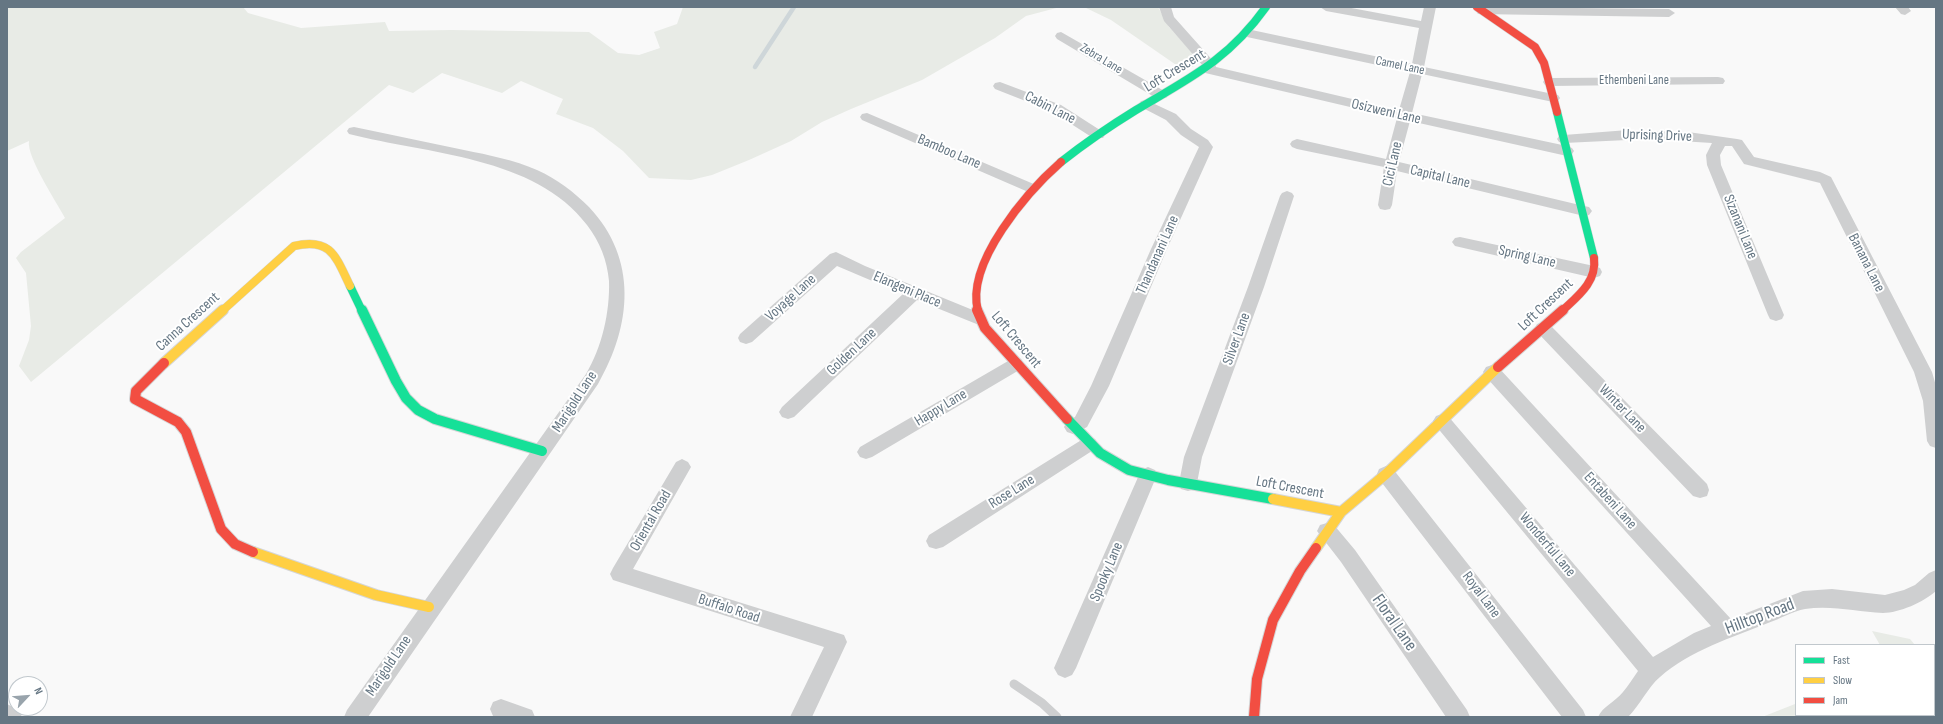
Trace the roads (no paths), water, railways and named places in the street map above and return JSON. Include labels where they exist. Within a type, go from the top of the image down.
[{"type":"street","points":[[1164,7],[1168,18],[1208,68]]},
{"type":"street","name":"Loft Crescent","points":[[1266,7],[1247,33],[1232,50],[1208,68],[1146,104],[1098,135],[1055,166],[1031,188],[1010,215],[989,251],[975,295],[974,304],[979,319],[1015,364],[1089,444],[1106,458],[1148,476],[1341,512]]},
{"type":"street","points":[[1326,7],[1426,26]]},
{"type":"street","name":"Cici Lane","points":[[1385,205],[1391,166],[1417,69],[1430,7]]},
{"type":"street","points":[[1479,9],[1669,13]]},
{"type":"street","points":[[1479,9],[1535,47],[1544,63],[1565,145],[1584,210],[1595,261],[1594,272]]},
{"type":"street","name":"Camel Lane","points":[[1247,33],[1553,98]]},
{"type":"street","name":"Zebra Lane","points":[[1061,36],[1161,95]]},
{"type":"street","name":"Osizweni Lane","points":[[1208,68],[1405,116],[1565,145]]},
{"type":"street","name":"Ethembeni Lane","points":[[1550,82],[1718,81]]},
{"type":"street","name":"Cabin Lane","points":[[1000,86],[1056,108],[1098,135]]},
{"type":"street","name":"Thandanani Lane","points":[[1074,427],[1084,417],[1100,386],[1159,249],[1206,147],[1204,142],[1186,132],[1174,119],[1146,104]]},
{"type":"street","name":"Bamboo Lane","points":[[867,117],[1031,188]]},
{"type":"street","name":"Marigold Lane","points":[[354,131],[505,164],[534,174],[553,184],[574,200],[593,220],[607,241],[614,262],[618,287],[615,312],[606,346],[595,374],[542,451],[429,607],[355,717]]},
{"type":"street","name":"Uprising Drive","points":[[1565,145],[1628,134],[1658,133],[1687,135],[1736,143]]},
{"type":"street","name":"Sizanani Lane","points":[[1736,143],[1714,150],[1712,156],[1714,165],[1776,315]]},
{"type":"street","name":"Banana Lane","points":[[1736,143],[1749,161],[1820,177],[1826,180],[1923,372],[1932,401],[1936,440]]},
{"type":"street","name":"Capital Lane","points":[[1297,144],[1584,210]]},
{"type":"street","name":"Silver Lane","points":[[1188,483],[1193,457],[1254,294],[1287,196]]},
{"type":"street","name":"Canna Crescent","points":[[429,607],[376,595],[272,560],[238,546],[228,539],[221,529],[186,432],[178,422],[135,399],[136,391],[157,369],[294,246],[308,242],[319,243],[328,246],[336,257],[396,381],[406,398],[414,406],[435,419],[542,451]]},
{"type":"street","name":"Spring Lane","points":[[1460,242],[1594,272]]},
{"type":"street","name":"Elangeni Place","points":[[836,258],[859,270],[979,319]]},
{"type":"street","name":"Voyage Lane","points":[[746,338],[836,258]]},
{"type":"street","name":"Loft Crescent","points":[[1254,717],[1257,680],[1273,620],[1300,571],[1341,512],[1386,474],[1492,372],[1579,296],[1588,286],[1594,272]]},
{"type":"street","name":"Golden Lane","points":[[788,412],[916,292]]},
{"type":"street","name":"Winter Lane","points":[[1544,328],[1700,490]]},
{"type":"street","name":"Happy Lane","points":[[866,452],[1015,364]]},
{"type":"street","name":"Entabeni Lane","points":[[1492,372],[1728,630]]},
{"type":"street","name":"Wonderful Lane","points":[[1442,421],[1651,671]]},
{"type":"street","name":"Rose Lane","points":[[936,540],[1089,444]]},
{"type":"street","name":"Oriental Road","points":[[620,574],[682,467]]},
{"type":"street","name":"Royal Lane","points":[[1386,474],[1575,717]]},
{"type":"street","name":"Spooky Lane","points":[[1066,668],[1148,476]]},
{"type":"street","name":"Floral Lane","points":[[1327,531],[1348,556],[1459,717]]},
{"type":"street","name":"Buffalo Road","points":[[620,574],[837,642],[801,717]]},
{"type":"street","name":"Hilltop Road","points":[[1609,717],[1620,710],[1630,700],[1651,671],[1664,661],[1702,640],[1803,600],[1832,598],[1884,604],[1908,598],[1922,591],[1936,579]]},
{"type":"street","points":[[501,709],[524,717]]},
{"type":"street","points":[[7,715],[11,717]]},
{"type":"lane","points":[[1014,684],[1042,703],[1057,717]]},
{"type":"waterway","points":[[755,67],[794,7]]}]
